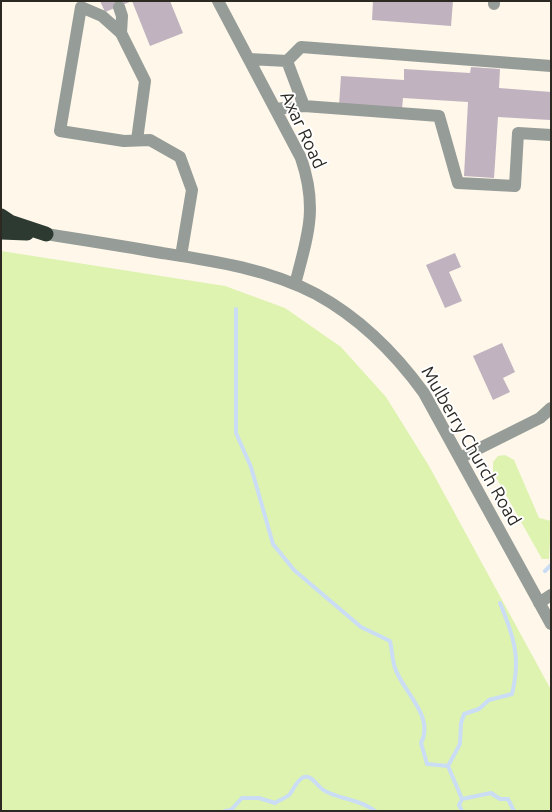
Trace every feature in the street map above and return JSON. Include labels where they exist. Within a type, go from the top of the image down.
[{"type":"highway","points":[[1,216],[10,222],[46,234]]},
{"type":"highway","points":[[1,232],[46,234]]},
{"type":"street","name":"Axar Road","points":[[218,1],[301,158],[308,179],[311,201],[308,232],[295,284]]},
{"type":"street","points":[[137,140],[145,81],[121,32],[102,16],[83,4],[60,131],[124,141],[150,140],[180,157],[192,190],[181,256]]},
{"type":"street","points":[[119,6],[122,16],[121,32]]},
{"type":"street","points":[[249,59],[287,61],[301,47],[551,66]]},
{"type":"street","points":[[287,61],[304,106]]},
{"type":"street","points":[[276,110],[304,106],[439,116],[458,183],[515,186],[518,134],[551,135]]},
{"type":"street","name":"Mulberry Church Road","points":[[46,234],[181,256],[262,272],[295,284],[344,312],[382,342],[405,366],[424,393],[551,624]]},
{"type":"street","points":[[460,458],[540,418],[551,408]]},
{"type":"street","points":[[539,603],[551,595]]},
{"type":"green space","points":[[1,251],[225,286],[285,308],[341,347],[386,397],[429,466],[550,688],[551,811],[1,811]]},
{"type":"green space","points":[[505,455],[514,460],[539,518],[551,521],[549,559],[542,559],[493,472],[493,462],[498,456]]},
{"type":"building","points":[[100,1],[132,1],[105,12]]},
{"type":"building","points":[[132,1],[170,1],[183,33],[150,46]]},
{"type":"building","points":[[373,1],[453,1],[451,26],[372,20]]},
{"type":"building","points":[[471,67],[500,69],[499,88],[551,92],[550,120],[498,117],[494,178],[464,176],[468,102],[403,98],[402,109],[339,105],[341,76],[404,80],[404,69],[470,73]]},
{"type":"building","points":[[455,253],[461,267],[449,272],[462,301],[445,308],[426,265]]},
{"type":"building","points":[[502,343],[515,372],[503,378],[510,392],[493,400],[473,356]]},
{"type":"waterway","points":[[236,309],[236,433],[251,467],[273,544],[294,570],[361,627],[390,641],[395,668],[416,704],[424,723],[421,743],[427,764],[448,766]]},
{"type":"waterway","points":[[545,571],[551,565]]},
{"type":"waterway","points":[[448,766],[460,744],[461,723],[464,714],[479,709],[489,700],[512,694],[516,669],[515,648],[500,603]]},
{"type":"waterway","points":[[448,766],[462,799],[459,805],[462,811]]},
{"type":"waterway","points":[[225,811],[231,810],[242,798],[259,798],[275,803],[289,795],[299,780],[304,777],[312,779],[325,791],[364,804],[375,811]]},
{"type":"waterway","points":[[462,799],[491,793],[500,799],[508,799],[514,811]]}]
